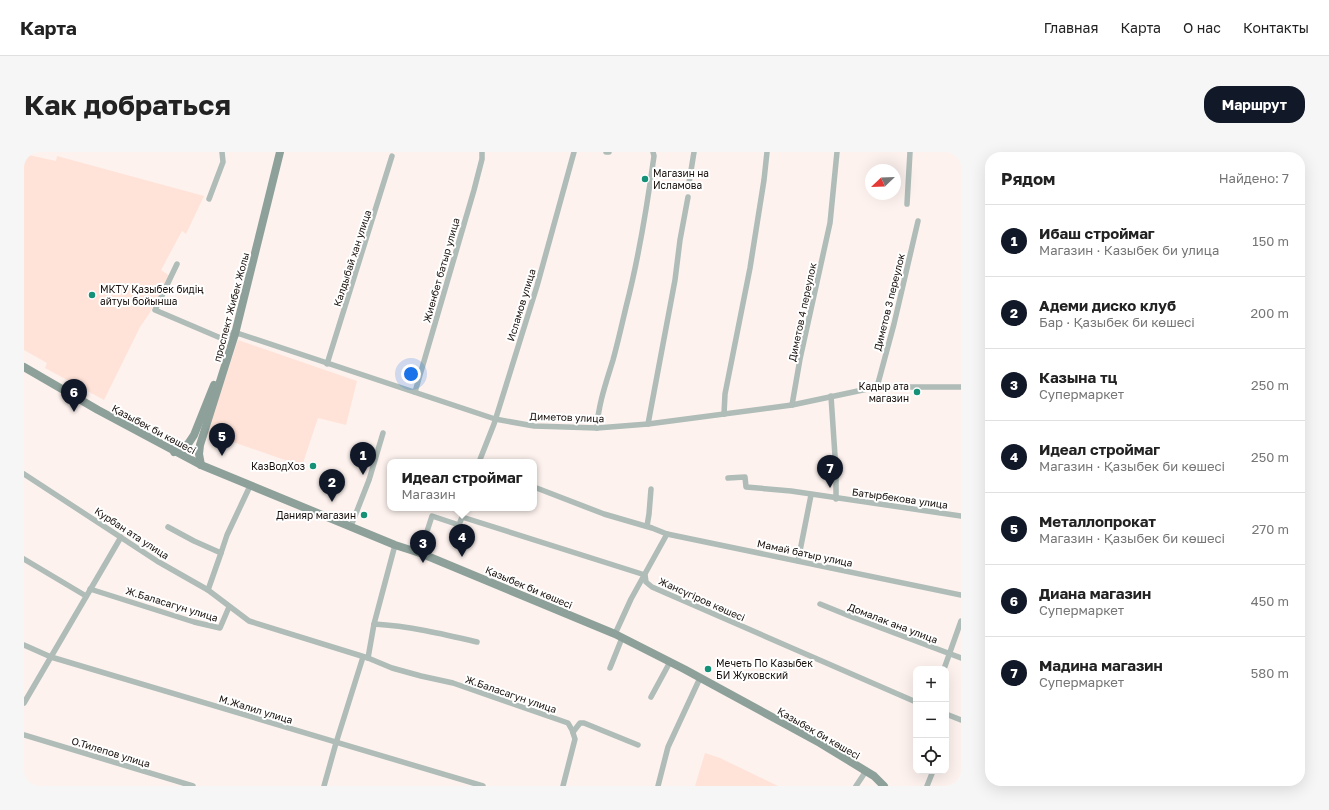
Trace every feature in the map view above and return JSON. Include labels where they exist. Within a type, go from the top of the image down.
[{"type":"main road","name":"проспект Жибек Жолы","points":[[174,452],[188,444],[194,435],[233,334],[275,152]]},
{"type":"main road","name":"проспект Жибек Жолы","points":[[201,465],[199,454],[200,445],[233,334],[280,152]]},
{"type":"main road","name":"Қазыбек би көшесі","points":[[24,368],[174,452],[201,465],[250,486],[420,553],[619,636],[820,743],[874,776],[884,786]]},
{"type":"street","points":[[208,199],[223,162],[222,152]]},
{"type":"street","name":"Жиенбет батыр улица","points":[[415,392],[474,190],[482,159],[482,152]]},
{"type":"street","name":"Исламов улица","points":[[480,459],[495,419],[537,286],[574,152]]},
{"type":"street","points":[[596,428],[605,384],[613,360],[627,305],[646,213],[654,156],[653,152]]},
{"type":"street","points":[[689,183],[694,152]]},
{"type":"street","points":[[724,414],[725,394],[750,268],[767,152]]},
{"type":"street","name":"Диметов 4 переулок","points":[[792,405],[830,223],[837,152]]},
{"type":"street","points":[[907,204],[910,152]]},
{"type":"street","name":"Калдыбай хан улица","points":[[327,364],[392,156]]},
{"type":"street","points":[[648,424],[675,280],[680,240],[688,197]]},
{"type":"street","name":"Диметов 3 переулок","points":[[877,387],[894,324],[918,221]]},
{"type":"street","name":"Диметов улица","points":[[177,264],[155,310],[223,339],[233,334],[240,334],[495,419],[534,426],[596,428],[648,424],[792,405],[877,387],[961,387]]},
{"type":"street","points":[[830,396],[836,499]]},
{"type":"street","points":[[351,526],[383,433]]},
{"type":"street","name":"Курбан ата улица","points":[[24,474],[121,536],[157,561],[208,590],[229,607]]},
{"type":"street","name":"Батырбекова улица","points":[[728,478],[745,477],[746,487],[791,491],[836,499],[961,516]]},
{"type":"street","points":[[208,590],[227,535],[250,486]]},
{"type":"street","name":"Мамай батыр улица","points":[[537,488],[604,514],[647,526],[668,534],[961,595]]},
{"type":"street","points":[[647,526],[651,489]]},
{"type":"street","points":[[798,561],[811,495]]},
{"type":"street","points":[[420,553],[432,516],[459,525],[463,511]]},
{"type":"street","name":"Жансүгіров көшесі","points":[[462,517],[645,576],[646,582],[652,587],[913,701]]},
{"type":"street","points":[[168,527],[221,554]]},
{"type":"street","points":[[610,668],[631,599],[668,534]]},
{"type":"street","points":[[24,703],[121,536]]},
{"type":"street","points":[[324,786],[336,742],[366,658],[395,544]]},
{"type":"street","points":[[24,559],[86,596]]},
{"type":"street","name":"Ж.Баласагун улица","points":[[90,589],[194,622],[220,628],[229,607],[249,621],[366,658],[392,668],[453,683],[506,701],[568,724],[573,732]]},
{"type":"street","name":"Домалак ана улица","points":[[820,604],[961,658]]},
{"type":"street","points":[[945,666],[961,621]]},
{"type":"street","points":[[374,624],[392,625],[477,642]]},
{"type":"street","name":"М.Жалил улица","points":[[24,645],[51,657],[483,786]]},
{"type":"street","points":[[651,697],[670,662]]},
{"type":"street","points":[[658,786],[668,747],[700,678]]},
{"type":"street","points":[[949,715],[961,720]]},
{"type":"street","points":[[563,786],[575,739],[573,732],[580,723],[584,723],[638,745]]},
{"type":"street","name":"О.Тилепов улица","points":[[24,735],[193,786]]},
{"type":"street","points":[[856,786],[866,771]]},
{"type":"street","points":[[927,786],[932,774]]},
{"type":"shaded area","name":"МКТУ Қазыбек бидің айтуы бойынша","points":[[24,154],[56,161],[57,156],[204,196],[186,234],[182,231],[161,270],[170,276],[140,327],[104,400],[45,368],[47,363],[24,350]]},
{"type":"shaded area","points":[[238,340],[357,381],[346,425],[318,418],[302,466],[207,433]]},
{"type":"shaded area","points":[[705,753],[720,758],[778,786],[695,786]]},
{"type":"place","name":"Магазин на Исламова","points":[[645,179]]},
{"type":"place","name":"МКТУ Қазыбек бидің айтуы бойынша","points":[[92,295]]},
{"type":"place","name":"Кадыр ата магазин","points":[[917,392]]},
{"type":"place","name":"Диана магазин","points":[[74,412]]},
{"type":"place","name":"Металлопрокат","points":[[222,456]]},
{"type":"place","name":"КазВодХоз","points":[[313,466]]},
{"type":"place","name":"Ибаш строймаг","points":[[363,475]]},
{"type":"place","name":"Мадина магазин","points":[[830,488]]},
{"type":"place","name":"Адеми диско клуб","points":[[332,502]]},
{"type":"place","name":"Данияр магазин","points":[[364,515]]},
{"type":"place","name":"Идеал строймаг","points":[[462,557]]},
{"type":"place","name":"Казына тц","points":[[423,563]]},
{"type":"place","name":"Мечеть По Казыбек БИ Жуковский","points":[[708,669]]}]
